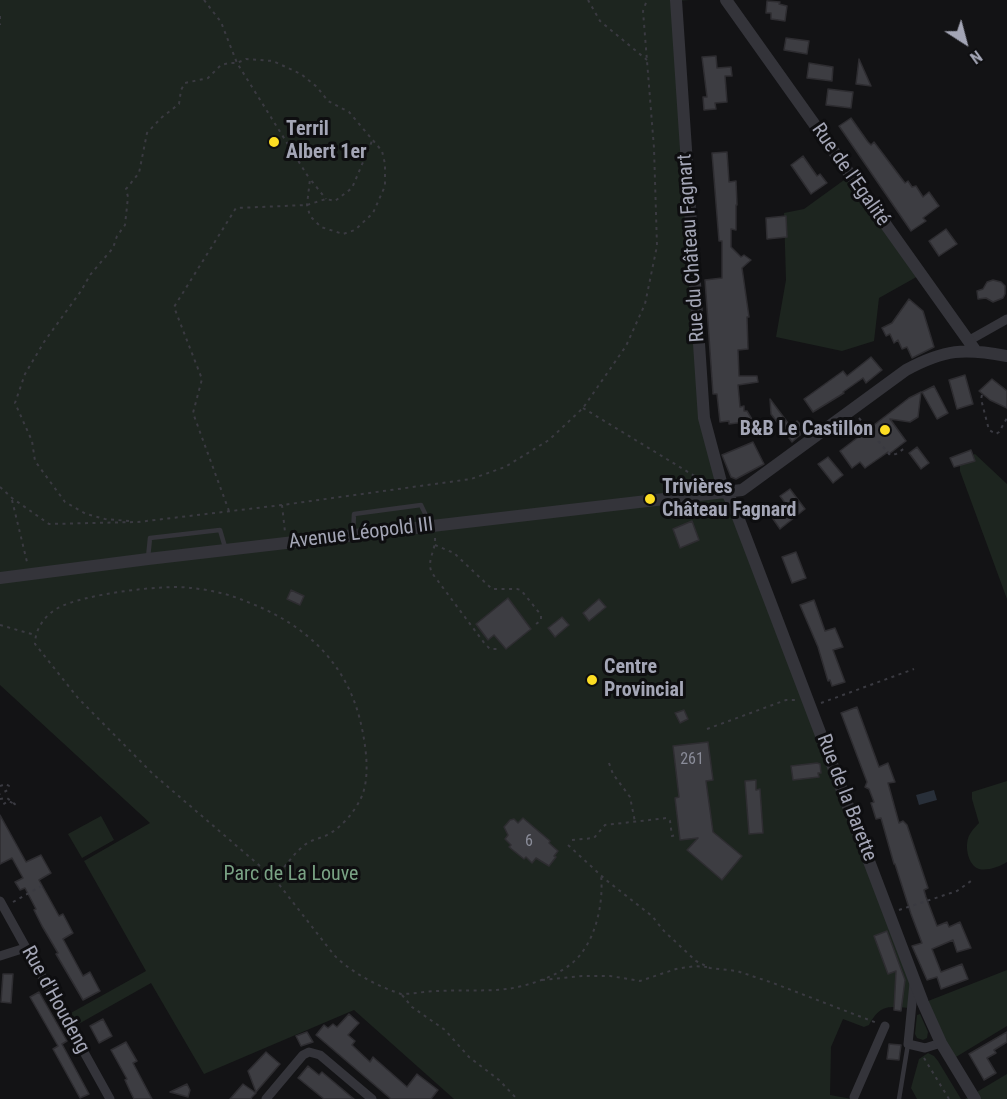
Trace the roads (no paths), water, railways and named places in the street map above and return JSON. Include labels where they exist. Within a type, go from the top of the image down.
[{"type":"street","name":"Rue du Château Fagnart","points":[[675,0],[704,418],[725,493]]},
{"type":"street","name":"Rue de l'Egalité","points":[[726,0],[971,345]]},
{"type":"street","points":[[971,345],[1007,318]]},
{"type":"street","name":"Avenue Léopold III","points":[[0,579],[148,559],[742,490],[906,370],[923,361],[971,345],[1007,356]]},
{"type":"street","name":"Rue de la Barette","points":[[725,493],[811,707],[914,979],[941,1043],[975,1099]]},
{"type":"street","name":"Rue d'Houdeng","points":[[2,904],[110,1099]]},
{"type":"street","points":[[0,956],[26,948]]},
{"type":"street","points":[[914,979],[908,1044],[922,1048],[941,1043]]},
{"type":"street","points":[[854,1097],[885,1026]]},
{"type":"street","points":[[266,1099],[303,1055],[309,1052],[320,1055],[372,1099]]},
{"type":"lane","points":[[353,535],[354,514],[421,505],[432,525]]},
{"type":"lane","points":[[148,559],[150,538],[220,530],[226,550]]},
{"type":"lane","points":[[900,1099],[908,1044]]},
{"type":"place","name":"Terril Albert 1er","points":[[274,142]]},
{"type":"place","name":"B&B Le Castillon","points":[[885,430]]},
{"type":"place","name":"Trivières Château Fagnard","points":[[650,499]]},
{"type":"place","name":"Centre Provincial","points":[[592,680]]},
{"type":"park label","name":"Parc de La Louve","points":[[291,875]]}]
